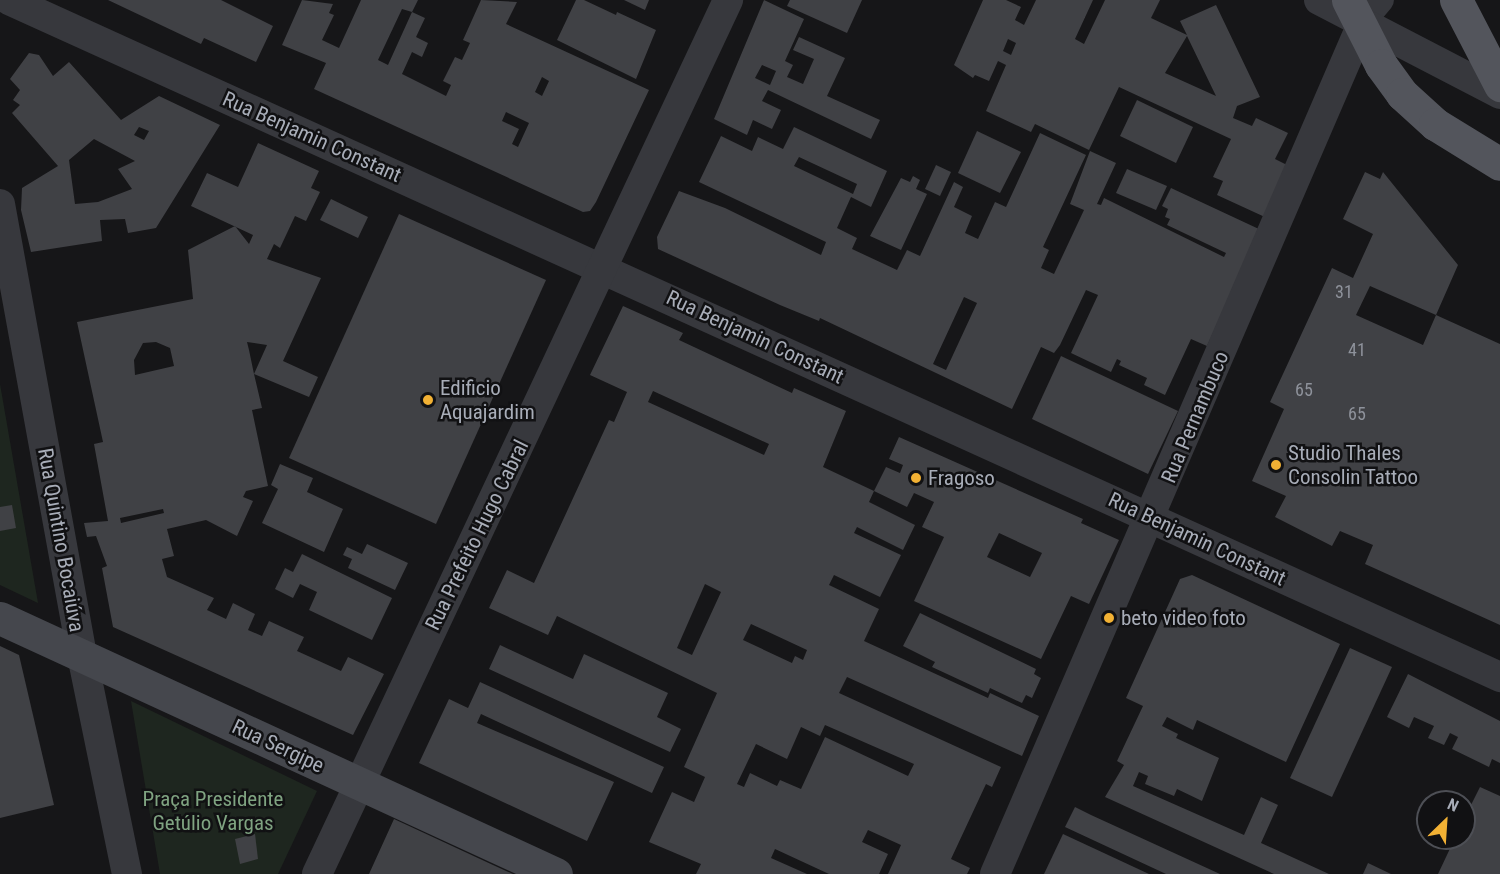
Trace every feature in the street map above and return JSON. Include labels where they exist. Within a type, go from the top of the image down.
[{"type":"main road","points":[[1456,0],[1500,85]]},
{"type":"main road","points":[[1364,8],[1381,65],[1402,94],[1443,130],[1500,164]]},
{"type":"main road","name":"Rua Sergipe","points":[[0,618],[556,874]]},
{"type":"street","name":"Rua Benjamin Constant","points":[[9,0],[605,268],[1500,677]]},
{"type":"street","name":"Rua Prefeito Hugo Cabral","points":[[317,874],[605,268],[728,0]]},
{"type":"street","points":[[1319,0],[1364,8],[1500,94]]},
{"type":"street","name":"Rua Pernambuco","points":[[995,874],[1152,519],[1364,8]]},
{"type":"street","name":"Rua Quintino Bocaiúva","points":[[0,204],[82,655],[127,874]]},
{"type":"green space","points":[[0,384],[38,603],[0,585]]},
{"type":"green space","name":"Praça Presidente Getúlio Vargas","points":[[131,701],[317,791],[278,874],[160,874]]},
{"type":"building","points":[[108,0],[221,0],[273,26],[256,62],[204,38],[201,44]]},
{"type":"building","points":[[302,0],[333,4],[329,13],[334,15],[322,40],[339,48],[361,0],[418,0],[412,12],[425,18],[416,37],[428,43],[422,57],[412,52],[402,74],[446,96],[451,85],[443,81],[455,57],[462,60],[470,43],[463,40],[481,0],[517,2],[506,24],[649,90],[596,202],[590,211],[583,212],[314,89],[326,63],[282,45]],"holes":[[[402,9],[412,12],[388,65],[378,60]],[[542,77],[549,81],[542,96],[535,92]],[[506,112],[529,123],[518,147],[512,144],[519,129],[502,121]]]},
{"type":"building","points":[[576,0],[584,0],[616,15],[617,12],[656,30],[636,79],[557,40]]},
{"type":"building","points":[[624,0],[649,0],[645,10]]},
{"type":"building","points":[[764,0],[804,19],[785,61],[793,65],[787,77],[803,84],[814,59],[793,50],[799,37],[845,58],[827,96],[880,120],[871,139],[768,90],[762,101],[781,110],[772,129],[753,120],[747,135],[714,119]],"holes":[[[762,65],[776,71],[770,85],[755,78]]]},
{"type":"building","points":[[790,0],[862,0],[847,33],[787,6]]},
{"type":"building","points":[[983,0],[1006,0],[1021,7],[1015,20],[1024,25],[1036,0],[1093,0],[1075,39],[1084,44],[1105,0],[1160,0],[1151,18],[1187,35],[1180,21],[1216,5],[1260,97],[1237,106],[1233,118],[1252,126],[1256,118],[1288,133],[1275,159],[1291,167],[1267,218],[1217,195],[1223,181],[1213,177],[1231,139],[1119,87],[1089,150],[1035,124],[1031,132],[986,111],[1006,65],[998,61],[989,81],[975,75],[973,78],[954,65]],"holes":[[[1187,36],[1216,96],[1165,73]],[[1008,39],[1016,43],[1011,55],[1003,51]]]},
{"type":"building","points":[[29,53],[39,55],[53,76],[69,62],[121,120],[159,96],[220,125],[156,228],[128,233],[125,219],[100,220],[102,241],[31,252],[21,210],[22,188],[58,166],[12,113],[20,105],[13,100],[20,90],[10,79]],"holes":[[[139,127],[149,131],[144,140],[134,135]],[[94,139],[135,161],[118,169],[132,189],[98,202],[75,204],[69,160]]]},
{"type":"building","points":[[1137,100],[1193,127],[1176,163],[1120,136]]},
{"type":"building","points":[[794,127],[887,171],[871,207],[851,197],[837,228],[857,238],[852,249],[897,270],[907,250],[920,256],[954,182],[963,187],[954,207],[972,216],[965,233],[978,239],[995,202],[1006,207],[1040,133],[1086,155],[1043,247],[1049,250],[1041,268],[1054,274],[1084,210],[1070,204],[1090,151],[1116,163],[1097,204],[1101,205],[1104,198],[1224,257],[1226,253],[1167,225],[1170,219],[1165,217],[1168,209],[1162,206],[1171,188],[1261,230],[1207,346],[1191,339],[1165,395],[1144,385],[1147,378],[1119,365],[1121,361],[1117,359],[1111,372],[1071,353],[1098,295],[1086,290],[1054,353],[1041,347],[1012,409],[820,318],[819,321],[780,305],[658,249],[657,237],[679,191],[725,208],[821,255],[826,242],[699,182],[721,136],[752,151],[758,137],[783,149]],"holes":[[[799,157],[857,184],[853,194],[794,166]],[[964,297],[977,303],[946,370],[933,364]]]},
{"type":"building","points":[[977,131],[1021,152],[1000,193],[958,173]]},
{"type":"building","points":[[258,143],[319,171],[311,188],[320,192],[306,221],[295,216],[280,248],[274,244],[267,259],[321,278],[283,361],[318,377],[309,397],[254,374],[262,408],[252,410],[268,486],[246,491],[243,497],[253,501],[237,536],[206,520],[167,529],[174,556],[162,559],[167,577],[214,598],[207,610],[226,619],[233,603],[255,614],[248,630],[262,636],[269,621],[304,637],[297,651],[341,671],[348,657],[384,674],[353,735],[113,627],[102,568],[107,566],[96,536],[87,537],[84,523],[108,521],[94,444],[103,442],[77,322],[193,299],[188,250],[234,226],[191,206],[207,173],[238,187]],"holes":[[[236,227],[253,235],[249,244]],[[156,342],[170,348],[174,366],[135,375],[134,360],[143,343]],[[247,342],[267,345],[254,374]],[[163,509],[164,513],[121,523],[120,518]]]},
{"type":"building","points":[[936,165],[951,172],[940,196],[925,189]]},
{"type":"building","points":[[1127,169],[1167,186],[1156,210],[1116,193]]},
{"type":"building","points":[[1365,172],[1380,179],[1383,172],[1458,265],[1436,315],[1500,344],[1500,625],[1365,564],[1373,545],[1340,531],[1332,546],[1275,517],[1286,496],[1252,481],[1284,409],[1270,402],[1332,268],[1353,278],[1373,234],[1343,219]],"holes":[[[1370,286],[1436,315],[1423,345],[1356,315]]]},
{"type":"building","points":[[913,176],[920,180],[916,189],[927,194],[901,250],[870,236],[901,178],[910,182]]},
{"type":"building","points":[[331,199],[368,217],[358,238],[320,220]]},
{"type":"building","points":[[399,214],[546,280],[436,524],[289,458]]},
{"type":"building","points":[[623,306],[683,333],[679,340],[792,393],[794,388],[846,411],[823,467],[874,491],[869,502],[915,525],[903,550],[857,527],[854,533],[901,555],[880,597],[834,575],[829,585],[879,609],[864,641],[988,698],[990,693],[1039,716],[1022,756],[847,677],[839,693],[1001,767],[992,787],[986,784],[951,859],[970,868],[967,874],[888,874],[901,845],[868,830],[862,842],[888,854],[879,874],[829,874],[775,849],[771,858],[807,874],[696,874],[701,864],[649,842],[672,792],[694,802],[705,777],[684,767],[717,693],[557,616],[548,635],[489,608],[507,570],[534,583],[609,420],[614,422],[627,392],[590,375]],"holes":[[[653,391],[769,444],[764,455],[648,402]],[[705,584],[721,592],[692,655],[677,648]],[[751,624],[807,650],[803,660],[795,656],[792,663],[743,640]],[[825,725],[914,764],[908,776],[825,737],[801,789],[780,780],[777,786],[750,773],[744,787],[737,784],[756,744],[787,759],[801,727],[820,736]]]},
{"type":"building","points":[[1061,356],[1178,411],[1148,474],[1032,419]]},
{"type":"building","points":[[899,437],[1083,519],[1081,523],[1119,540],[1089,604],[1071,596],[1041,659],[914,601],[944,537],[922,527],[934,502],[914,493],[907,507],[874,491],[886,467],[900,473],[903,465],[889,459]],"holes":[[[999,533],[1042,553],[1030,577],[987,557]]]},
{"type":"building","points":[[280,464],[313,478],[307,492],[343,509],[324,552],[262,523],[278,489],[271,485]]},
{"type":"building","points":[[12,505],[16,528],[0,531],[0,507]]},
{"type":"building","points":[[367,544],[408,563],[395,590],[348,568],[352,559],[343,555],[347,547],[362,554]]},
{"type":"building","points":[[302,554],[392,598],[372,640],[309,610],[317,592],[300,584],[293,598],[275,589],[285,568],[293,572]]},
{"type":"building","points":[[1192,575],[1340,644],[1286,762],[1197,720],[1193,730],[1167,717],[1162,726],[1178,734],[1176,738],[1219,758],[1202,801],[1177,789],[1174,796],[1145,784],[1148,776],[1139,772],[1133,786],[1244,835],[1261,797],[1278,805],[1261,843],[1329,874],[1274,874],[1105,797],[1124,765],[1117,761],[1143,706],[1126,698],[1180,579]]},
{"type":"building","points":[[920,613],[1036,669],[1034,674],[1041,678],[1032,698],[1026,695],[1022,703],[990,688],[988,693],[932,667],[935,662],[903,646]]},
{"type":"building","points":[[500,645],[573,679],[584,654],[668,693],[657,717],[681,729],[670,752],[489,669]]},
{"type":"building","points":[[0,646],[19,655],[54,805],[0,818]]},
{"type":"building","points":[[1350,648],[1392,667],[1332,797],[1290,778]]},
{"type":"building","points":[[1408,674],[1500,721],[1500,763],[1492,759],[1489,767],[1452,749],[1458,737],[1450,733],[1444,745],[1428,738],[1434,726],[1414,717],[1409,728],[1387,717]]},
{"type":"building","points":[[480,682],[664,767],[652,793],[481,714],[477,723],[614,782],[587,841],[419,763],[449,699],[468,708]]},
{"type":"building","points":[[1480,787],[1500,796],[1500,874],[1438,874],[1449,850],[1476,850],[1476,795]]},
{"type":"building","points":[[1075,807],[1220,874],[1166,874],[1065,827]]},
{"type":"building","points":[[394,819],[493,865],[513,874],[369,874]]},
{"type":"building","points":[[255,834],[258,859],[240,864],[235,839]]},
{"type":"building","points":[[1063,834],[1149,874],[1044,874]]},
{"type":"building","points":[[1368,863],[1391,874],[1363,874]]},
{"type":"place","name":"Edificio Aquajardim","points":[[428,400]]},
{"type":"place","name":"Studio Thales Consolin Tattoo","points":[[1276,465]]},
{"type":"place","name":"Fragoso","points":[[916,478]]},
{"type":"place","name":"beto video foto","points":[[1109,618]]}]
